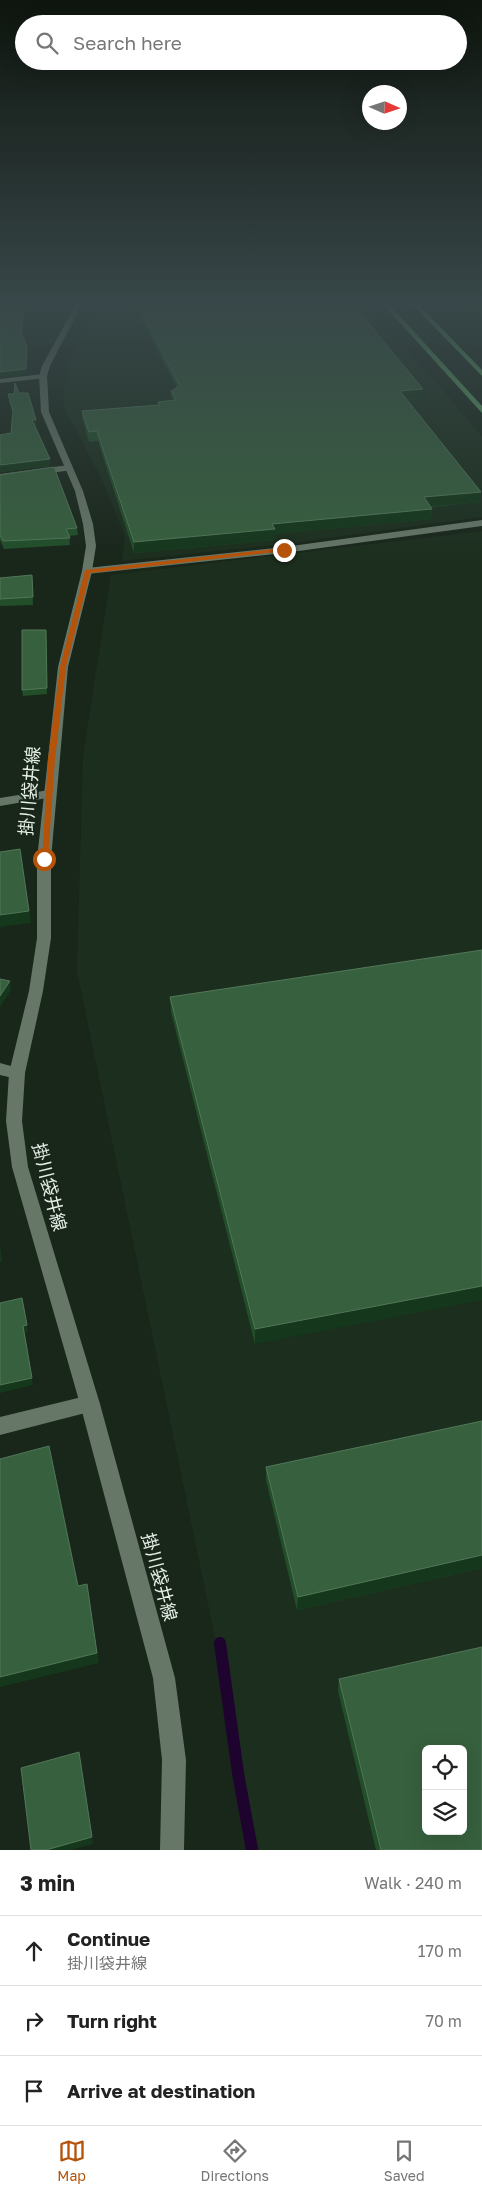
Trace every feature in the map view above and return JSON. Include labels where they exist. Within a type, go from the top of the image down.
[{"type":"highway","points":[[462,388],[482,411]]},
{"type":"main road","name":"掛川袋井線","points":[[44,388],[45,412],[69,468],[88,524],[91,546],[87,571],[63,667],[44,859],[44,938],[36,991],[17,1073],[14,1120],[20,1167],[90,1404],[164,1678],[174,1760],[172,1850]]},
{"type":"main road","points":[[0,476],[69,468]]},
{"type":"main road","points":[[87,571],[284,550],[482,522]]},
{"type":"main road","points":[[0,802],[49,794]]},
{"type":"main road","points":[[0,1069],[17,1073]]},
{"type":"main road","points":[[0,1426],[90,1404]]},
{"type":"shaded area","points":[[64,388],[441,388],[482,437],[482,517],[286,544],[122,561],[125,536],[102,480],[64,407]]},
{"type":"shaded area","points":[[482,531],[482,1850],[259,1850],[77,971],[83,756],[111,575]]},
{"type":"building","points":[[15,388],[17,388],[19,393],[28,393],[36,420],[32,420],[50,459],[0,465],[0,435],[11,433],[13,411],[8,394],[14,394]]},
{"type":"building","points":[[176,388],[422,388],[400,391],[481,492],[424,497],[432,509],[272,524],[275,529],[134,542],[97,431],[89,432],[82,411],[159,405],[158,402],[176,400],[171,391]]},
{"type":"building","points":[[54,467],[77,528],[66,529],[70,538],[3,541],[0,535],[0,475]]},
{"type":"building","points":[[32,575],[33,597],[0,599],[0,578]]},
{"type":"building","points":[[22,630],[46,630],[47,688],[22,690]]},
{"type":"building","points":[[20,849],[29,911],[0,915],[0,852]]},
{"type":"building","points":[[482,950],[482,1286],[255,1329],[170,997]]},
{"type":"building","points":[[0,979],[10,981],[0,996]]},
{"type":"building","points":[[22,1298],[27,1325],[23,1326],[32,1378],[0,1385],[0,1303]]},
{"type":"building","points":[[482,1421],[482,1555],[298,1597],[266,1467]]},
{"type":"building","points":[[49,1446],[78,1586],[87,1584],[97,1653],[0,1677],[0,1459]]},
{"type":"building","points":[[482,1647],[482,1850],[381,1850],[339,1679]]},
{"type":"building","points":[[79,1752],[92,1837],[46,1850],[31,1850],[21,1768]]},
{"type":"waterway","points":[[220,1643],[238,1773],[252,1850]]},
{"type":"route","points":[[44,859],[51,759],[63,667],[87,571],[284,550]]}]
